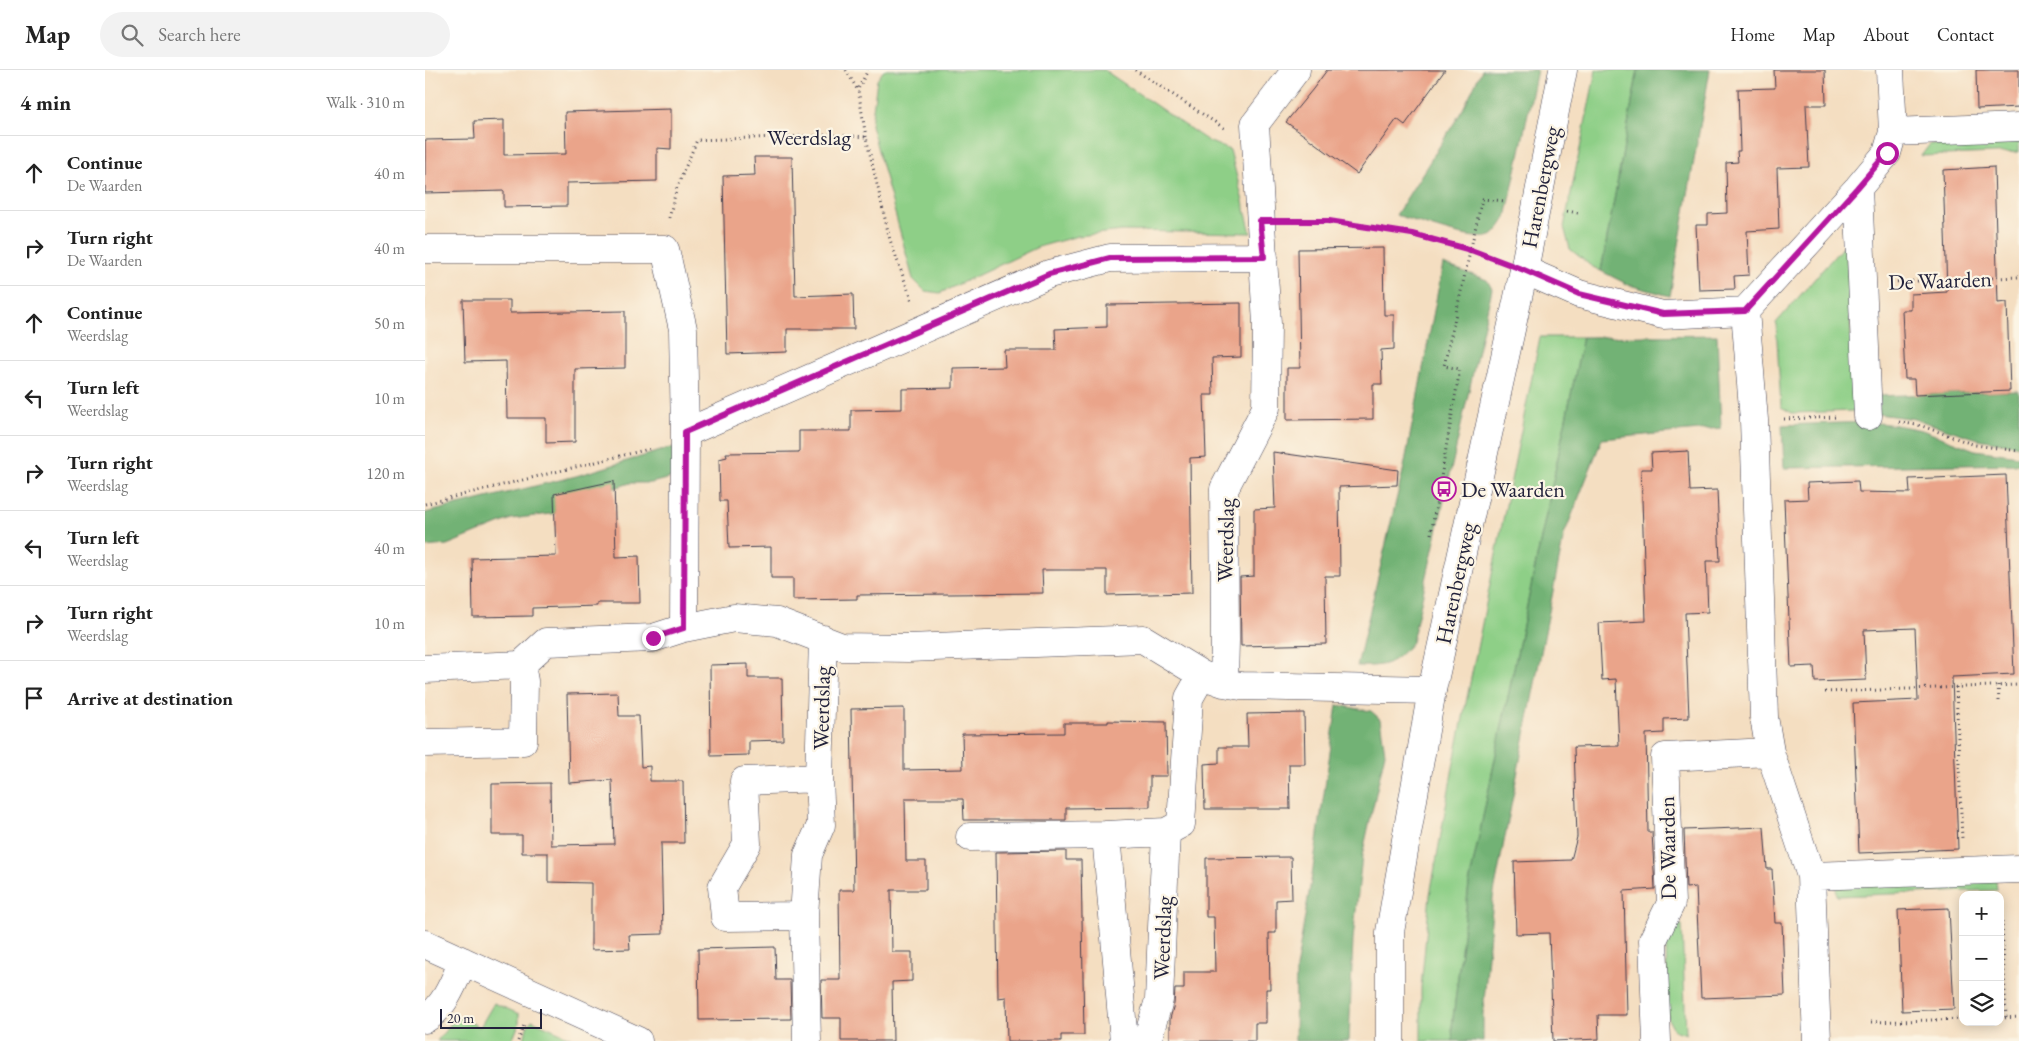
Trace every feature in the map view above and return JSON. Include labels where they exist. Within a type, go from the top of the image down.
[{"type":"street","name":"Weerdslag","points":[[1145,1041],[1149,1034],[1159,1000],[1166,832],[1181,824],[1189,698],[1213,679],[1225,640],[1224,489],[1266,408],[1267,324],[1255,124],[1296,70]]},
{"type":"street","name":"Harenbergweg","points":[[1390,1041],[1390,932],[1432,690],[1524,270],[1563,70]]},
{"type":"street","points":[[1524,270],[1579,294],[1663,314],[1745,311],[1887,153],[1893,132],[1890,70]]},
{"type":"street","points":[[1893,132],[2019,127]]},
{"type":"street","name":"De Waarden","points":[[1857,188],[1868,416]]},
{"type":"street","points":[[425,249],[665,249],[683,328],[685,432],[684,628]]},
{"type":"street","points":[[685,432],[1049,274],[1110,258],[1264,257]]},
{"type":"street","points":[[1745,311],[1753,420],[1764,717],[1770,752],[1811,876],[1817,1041]]},
{"type":"street","name":"Weerdslag","points":[[521,665],[547,642],[653,638],[684,628],[734,618],[777,622],[842,647],[908,648],[1143,639],[1213,679],[1241,686],[1432,690]]},
{"type":"street","name":"Weerdslag","points":[[807,1041],[804,916],[808,855],[821,825],[819,778],[823,639]]},
{"type":"street","points":[[425,670],[521,665],[524,681],[523,741],[425,743]]},
{"type":"street","name":"De Waarden","points":[[1657,1041],[1653,940],[1671,903],[1665,757],[1770,752]]},
{"type":"street","name":"Weerdslag","points":[[804,916],[725,917],[722,887],[747,844],[744,781],[819,778]]},
{"type":"street","points":[[970,837],[1166,832]]},
{"type":"street","name":"Weerdslag","points":[[1106,835],[1124,1041]]},
{"type":"street","points":[[1811,876],[2019,869]]},
{"type":"street","points":[[425,944],[638,1041]]},
{"type":"street","points":[[425,1018],[434,1014],[451,990],[463,961]]},
{"type":"path","points":[[846,70],[858,89],[866,137]]},
{"type":"path","points":[[858,89],[868,70]]},
{"type":"path","points":[[1135,70],[1255,149]]},
{"type":"path","name":"Weerdslag","points":[[665,249],[671,206],[697,140],[833,135],[866,137],[890,240],[923,329]]},
{"type":"path","points":[[1260,221],[1329,221],[1412,234],[1471,250],[1524,270]]},
{"type":"path","name":"De Waarden","points":[[1862,283],[2019,277]]},
{"type":"path","points":[[425,504],[658,446],[685,432]]},
{"type":"path","points":[[1998,685],[1999,701]]},
{"type":"path","points":[[1825,692],[2019,685]]},
{"type":"path","points":[[1956,687],[1963,871]]},
{"type":"path","points":[[2002,936],[2006,1018],[2019,1017]]},
{"type":"path","points":[[1871,1022],[1959,1019]]},
{"type":"green space","points":[[884,70],[1104,70],[1208,141],[1230,150],[1251,233],[1122,231],[1078,236],[1038,247],[940,293],[925,291],[913,279],[871,125],[877,80]]},
{"type":"green space","points":[[1482,70],[1537,70],[1506,218],[1493,235],[1471,237],[1396,215],[1463,109]]},
{"type":"green space","points":[[1596,70],[1638,70],[1601,271],[1591,266],[1570,249],[1564,227]]},
{"type":"green space","points":[[1638,70],[1710,70],[1670,296],[1629,285],[1601,271]]},
{"type":"green space","points":[[2019,141],[2019,152],[1921,156],[1930,144]]},
{"type":"green space","points":[[1846,243],[1855,411],[1792,413],[1781,407],[1776,323]]},
{"type":"green space","points":[[1443,264],[1487,280],[1492,289],[1412,642],[1400,655],[1389,663],[1375,666],[1357,666],[1404,467]]},
{"type":"green space","points":[[1717,335],[1721,428],[1602,439],[1564,535],[1493,898],[1483,1013],[1483,1041],[1453,1041],[1452,1027],[1469,884],[1583,337]]},
{"type":"green space","points":[[1540,337],[1583,337],[1469,884],[1452,1027],[1453,1041],[1421,1041],[1421,987],[1430,895],[1453,767]]},
{"type":"green space","points":[[2019,391],[2019,446],[1978,439],[1915,419],[1878,414],[1877,396]]},
{"type":"green space","points":[[1869,422],[1922,430],[1975,450],[2019,456],[2019,464],[1784,468],[1782,425]]},
{"type":"green space","points":[[674,447],[674,477],[651,483],[630,483],[597,494],[566,512],[511,519],[447,545],[425,547],[425,513],[576,476]]},
{"type":"green space","points":[[1337,705],[1371,711],[1380,719],[1385,753],[1362,856],[1353,939],[1349,1041],[1295,1041],[1296,969]]},
{"type":"green space","points":[[1996,880],[1997,890],[1837,896],[1836,886]]},
{"type":"green space","points":[[1679,924],[1682,925],[1686,1034],[1674,1030],[1668,1019],[1666,944]]},
{"type":"green space","points":[[494,1003],[519,1014],[519,1024],[512,1041],[437,1041],[457,1016],[480,1027]]},
{"type":"green space","points":[[532,1020],[579,1041],[524,1041],[527,1027]]},
{"type":"building","points":[[1327,70],[1445,70],[1405,125],[1397,119],[1357,174],[1286,122]]},
{"type":"building","points":[[1774,70],[1825,70],[1826,105],[1806,105],[1809,167],[1777,168],[1779,229],[1747,231],[1749,275],[1734,276],[1735,289],[1699,290],[1696,225],[1708,225],[1708,214],[1727,213],[1726,163],[1738,162],[1737,151],[1740,151],[1738,89],[1775,88]]},
{"type":"building","points":[[1976,70],[2019,70],[2019,107],[1977,109]]},
{"type":"building","points":[[671,109],[671,149],[657,148],[657,181],[567,183],[567,206],[504,207],[504,191],[425,193],[425,140],[475,139],[474,121],[504,120],[504,155],[566,154],[565,112]]},
{"type":"building","points":[[754,157],[792,157],[795,296],[853,294],[854,329],[787,329],[787,352],[727,354],[723,176],[755,175]]},
{"type":"building","points":[[1994,167],[1998,303],[2007,302],[2010,391],[1915,395],[1914,379],[1905,379],[1902,310],[1911,310],[1911,294],[1947,292],[1943,170]]},
{"type":"building","points":[[1383,248],[1384,315],[1394,315],[1394,349],[1381,350],[1382,384],[1373,384],[1373,419],[1287,420],[1287,368],[1300,368],[1298,249]]},
{"type":"building","points":[[463,300],[510,300],[510,313],[625,311],[625,368],[575,369],[575,442],[546,443],[546,418],[507,418],[506,361],[465,362]]},
{"type":"building","points":[[1241,303],[1241,357],[1212,358],[1213,395],[1204,395],[1206,457],[1190,458],[1192,593],[1107,595],[1107,570],[1042,570],[1043,593],[857,595],[857,599],[793,600],[793,578],[771,578],[771,547],[729,548],[727,501],[720,501],[719,459],[727,457],[726,453],[799,452],[799,431],[851,431],[851,410],[902,409],[902,389],[953,388],[953,368],[1005,367],[1004,350],[1056,350],[1055,329],[1107,327],[1107,305]]},
{"type":"building","points":[[1688,451],[1690,491],[1717,490],[1720,561],[1706,561],[1708,612],[1685,613],[1689,718],[1664,719],[1664,733],[1646,734],[1648,832],[1652,832],[1655,889],[1624,891],[1627,1015],[1598,1015],[1599,1039],[1553,1041],[1549,933],[1516,934],[1514,862],[1571,860],[1577,837],[1574,747],[1619,746],[1616,679],[1602,680],[1599,623],[1646,621],[1641,469],[1652,469],[1651,453]]},
{"type":"building","points":[[1273,452],[1398,470],[1397,485],[1339,487],[1340,576],[1325,576],[1326,644],[1241,646],[1240,577],[1254,576],[1254,509],[1275,508]]},
{"type":"building","points":[[2006,475],[2014,674],[1952,677],[1958,849],[1859,853],[1853,703],[1918,700],[1915,628],[1864,630],[1866,680],[1815,682],[1814,666],[1791,667],[1784,500],[1808,499],[1807,483],[1858,481],[1859,492],[1910,493],[1909,479]]},
{"type":"building","points":[[614,481],[616,557],[639,556],[640,603],[597,603],[597,606],[532,608],[532,616],[473,617],[472,558],[556,556],[554,494]]},
{"type":"building","points":[[748,664],[748,678],[782,678],[783,740],[749,741],[749,755],[711,756],[710,665]]},
{"type":"building","points":[[618,693],[619,716],[639,716],[641,767],[650,766],[650,781],[683,781],[684,843],[661,843],[663,934],[629,935],[630,949],[591,950],[591,883],[548,882],[548,853],[522,853],[522,835],[492,835],[492,784],[550,783],[551,845],[614,844],[612,780],[569,783],[567,694]]},
{"type":"building","points":[[904,708],[904,770],[963,769],[962,734],[1064,733],[1064,723],[1108,723],[1108,721],[1166,722],[1167,776],[1150,776],[1150,807],[1066,808],[1066,820],[964,820],[963,799],[905,799],[906,861],[926,861],[926,890],[891,890],[892,952],[912,952],[912,981],[892,982],[893,1041],[841,1041],[841,1018],[822,1018],[821,980],[840,980],[839,890],[854,890],[851,709]]},
{"type":"building","points":[[1304,713],[1305,764],[1289,764],[1290,809],[1205,809],[1204,764],[1219,763],[1219,747],[1248,747],[1247,714]]},
{"type":"building","points":[[1764,827],[1767,869],[1772,869],[1775,923],[1782,923],[1785,995],[1701,998],[1696,887],[1686,888],[1684,830]]},
{"type":"building","points":[[1066,851],[1066,860],[1081,860],[1084,1035],[1061,1035],[1061,1041],[1007,1041],[1006,997],[998,998],[996,852]]},
{"type":"building","points":[[1291,857],[1292,899],[1276,900],[1276,933],[1269,933],[1270,989],[1266,989],[1266,1023],[1255,1023],[1255,1041],[1170,1041],[1170,1019],[1175,989],[1184,989],[1184,972],[1215,972],[1214,917],[1206,917],[1206,858]]},
{"type":"building","points":[[1949,908],[1954,1009],[1902,1011],[1898,910]]},
{"type":"building","points":[[775,947],[776,980],[790,980],[791,1019],[699,1020],[698,949]]},
{"type":"place","name":"De Waarden","points":[[1444,489]]},
{"type":"route","points":[[653,638],[684,628],[685,432],[1049,274],[1110,258],[1264,257],[1260,221],[1329,221],[1412,234],[1471,250],[1579,294],[1663,314],[1745,311],[1887,153]]}]
